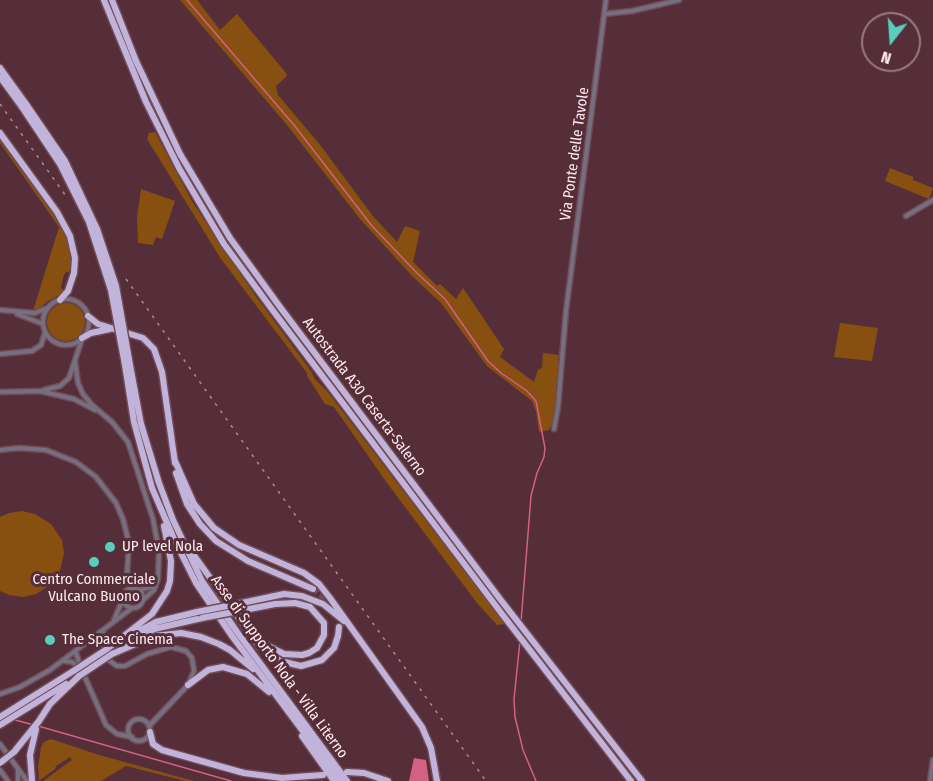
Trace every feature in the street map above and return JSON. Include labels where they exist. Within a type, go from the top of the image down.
[{"type":"highway","name":"Autostrada A30 Caserta-Salerno","points":[[104,0],[146,102],[179,168],[224,244],[502,614],[631,781]]},
{"type":"highway","name":"Autostrada A30 Caserta-Salerno","points":[[112,0],[140,70],[180,153],[230,238],[500,599],[642,781]]},
{"type":"highway","name":"Asse di Supporto Nola - Villa Literno","points":[[0,68],[60,164],[89,222],[111,290],[141,423],[173,520],[194,565],[213,598],[347,781]]},
{"type":"highway","name":"Asse di Supporto Nola - Villa Literno","points":[[0,77],[24,106]]},
{"type":"highway","points":[[0,133],[57,212],[70,236],[75,258],[74,273],[68,291],[60,300]]},
{"type":"highway","points":[[88,316],[92,321],[143,338],[158,356],[177,479],[187,504],[200,524],[216,541],[248,561],[313,589]]},
{"type":"highway","points":[[82,338],[97,331],[113,329]]},
{"type":"highway","name":"Asse di Supporto Nola - Villa Literno","points":[[127,365],[134,422],[152,488],[196,583],[340,781]]},
{"type":"highway","points":[[174,461],[194,504],[214,528],[239,545],[293,567],[312,578],[330,598],[422,727],[434,759],[437,781]]},
{"type":"highway","points":[[110,652],[158,607],[170,581],[169,545],[152,488]]},
{"type":"highway","points":[[173,520],[200,564],[260,647],[273,658],[287,664],[301,666],[314,664],[331,652],[337,642],[339,627]]},
{"type":"highway","points":[[110,652],[145,632],[163,626],[202,618],[284,594],[302,596],[323,604],[349,625]]},
{"type":"highway","points":[[0,717],[78,672],[148,625],[197,612],[286,602],[310,607],[321,617],[324,630],[317,648],[309,653],[292,656],[268,646],[249,631]]},
{"type":"highway","points":[[110,652],[154,636],[181,633],[210,640],[231,650],[267,683]]},
{"type":"highway","points":[[243,660],[334,781]]},
{"type":"highway","points":[[188,685],[208,670],[223,667],[247,674],[269,692]]},
{"type":"highway","points":[[0,725],[78,672]]},
{"type":"highway","points":[[0,763],[14,752],[33,731],[50,704],[78,672]]},
{"type":"highway","points":[[150,729],[153,744],[162,750],[244,773],[282,778],[323,775]]},
{"type":"highway","points":[[32,781],[30,755],[33,731]]},
{"type":"highway","points":[[347,772],[364,773],[387,781]]},
{"type":"street","name":"Via Ponte delle Tavole","points":[[554,429],[566,311],[606,0]]},
{"type":"street","points":[[604,15],[679,0]]},
{"type":"street","points":[[906,216],[933,200]]},
{"type":"street","points":[[0,310],[35,313],[60,300],[75,301],[83,307],[88,316],[88,327],[77,348],[75,361],[66,382],[40,391],[0,392]]},
{"type":"street","points":[[47,308],[43,324],[45,332],[51,339],[62,345],[75,343],[82,338]]},
{"type":"street","points":[[8,310],[43,324]]},
{"type":"street","points":[[0,354],[32,351],[41,345],[45,332]]},
{"type":"street","points":[[0,694],[27,684],[64,661],[132,608],[139,606],[154,590],[158,579],[159,551],[156,530],[133,455],[121,431],[87,400],[80,389],[75,361]]},
{"type":"street","points":[[40,391],[74,399],[102,413]]},
{"type":"street","points":[[0,450],[19,448],[46,450],[76,462],[96,477],[116,503],[126,527],[129,551],[127,575],[133,588]]},
{"type":"street","points":[[111,624],[124,592],[133,588],[139,590],[151,587],[158,579]]},
{"type":"street","points":[[139,590],[143,595],[142,601]]},
{"type":"street","points":[[123,599],[125,604],[132,608]]},
{"type":"street","points":[[64,661],[72,662],[106,725],[114,732],[137,740],[144,740],[150,729],[188,685],[194,667],[192,658],[186,651],[176,647],[147,654],[125,666],[117,666],[107,659],[98,646],[103,632]]},
{"type":"street","points":[[76,652],[78,672]]},
{"type":"street","points":[[132,737],[129,730],[133,721],[143,720],[150,729]]},
{"type":"street","points":[[0,744],[27,781]]},
{"type":"street","points":[[930,781],[933,760]]},
{"type":"street","points":[[17,768],[18,781]]},
{"type":"street","points":[[0,770],[8,781]]},
{"type":"shaded area","points":[[180,0],[197,0],[220,30],[237,14],[286,73],[287,76],[276,86],[278,95],[321,146],[372,215],[397,242],[405,226],[420,231],[413,262],[437,286],[440,284],[456,299],[463,288],[504,349],[500,357],[534,382],[538,370],[542,368],[543,353],[559,355],[555,409],[549,430],[539,432],[532,401],[487,366],[441,303],[413,277],[360,219],[287,125]]},
{"type":"shaded area","points":[[155,132],[193,203],[252,291],[315,379],[327,391],[505,624],[497,625],[477,603],[387,483],[334,407],[325,404],[307,373],[221,259],[147,139],[149,133]]},
{"type":"shaded area","points":[[0,138],[56,216],[70,243],[72,270],[65,273],[63,278],[61,288],[65,292],[33,311],[59,227],[0,143]]},
{"type":"shaded area","points":[[890,168],[933,188],[929,199],[885,181]]},
{"type":"shaded area","points":[[141,189],[175,201],[162,239],[156,237],[153,245],[138,243],[137,217]]},
{"type":"shaded area","points":[[66,303],[73,304],[79,309],[84,315],[84,329],[79,335],[73,340],[66,341],[59,340],[53,335],[48,329],[47,322],[48,315],[53,309],[59,304]]},
{"type":"shaded area","points":[[840,323],[878,328],[872,361],[834,357]]},
{"type":"shaded area","points":[[22,511],[35,514],[51,524],[62,540],[64,553],[60,571],[53,583],[36,594],[23,597],[0,591],[0,517]]},
{"type":"shaded area","points":[[51,739],[99,755],[194,781],[185,781],[126,766],[101,781],[43,781],[72,760],[70,757],[39,781],[38,767],[41,747],[44,742]]},
{"type":"shaded area","points":[[414,758],[426,760],[429,781],[409,781]]},
{"type":"waterway","points":[[187,0],[294,125],[372,226],[445,299],[488,361],[527,391],[536,401],[545,448],[531,496],[521,622]]},
{"type":"waterway","points":[[520,641],[514,699],[515,717],[523,750],[536,781]]},
{"type":"waterway","points":[[15,720],[34,725]]},
{"type":"waterway","points":[[38,726],[231,781]]},
{"type":"tunnel","points":[[313,589],[329,601]]},
{"type":"railway","points":[[0,104],[66,196]]},
{"type":"railway","points":[[126,279],[486,781]]},
{"type":"place","name":"UP level Nola","points":[[110,547]]},
{"type":"place","name":"Centro Commerciale Vulcano Buono","points":[[94,562]]},
{"type":"place","name":"The Space Cinema","points":[[50,640]]}]
